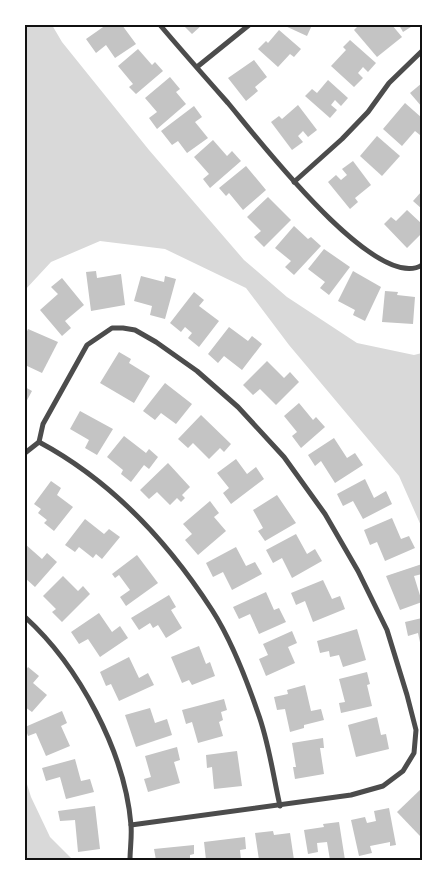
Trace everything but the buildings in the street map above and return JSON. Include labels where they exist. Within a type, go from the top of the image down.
[{"type":"street","points":[[160,25],[197,66],[294,182],[325,215],[362,247],[389,264],[404,269],[422,265]]},
{"type":"street","points":[[197,66],[249,25]]},
{"type":"street","points":[[294,182],[342,139],[368,112],[389,83],[422,51]]},
{"type":"street","points":[[25,453],[39,442],[43,424],[87,345],[112,328],[135,330],[197,371],[238,407],[277,450],[325,514],[358,571],[387,630],[416,730],[414,753],[403,771],[383,786],[351,795],[280,806],[192,815],[131,825]]},
{"type":"street","points":[[39,442],[64,455],[105,487],[144,523],[212,610],[237,660],[259,716],[280,806]]},
{"type":"street","points":[[25,617],[42,633],[71,669],[95,710],[112,747],[131,825],[130,860]]},
{"type":"shaded area","points":[[25,25],[52,25],[62,42],[149,150],[244,260],[287,297],[357,343],[414,355],[422,353],[422,528],[399,476],[289,345],[246,288],[165,249],[100,241],[51,262],[25,290]]},
{"type":"shaded area","points":[[25,778],[31,797],[50,837],[73,860],[25,860]]}]
